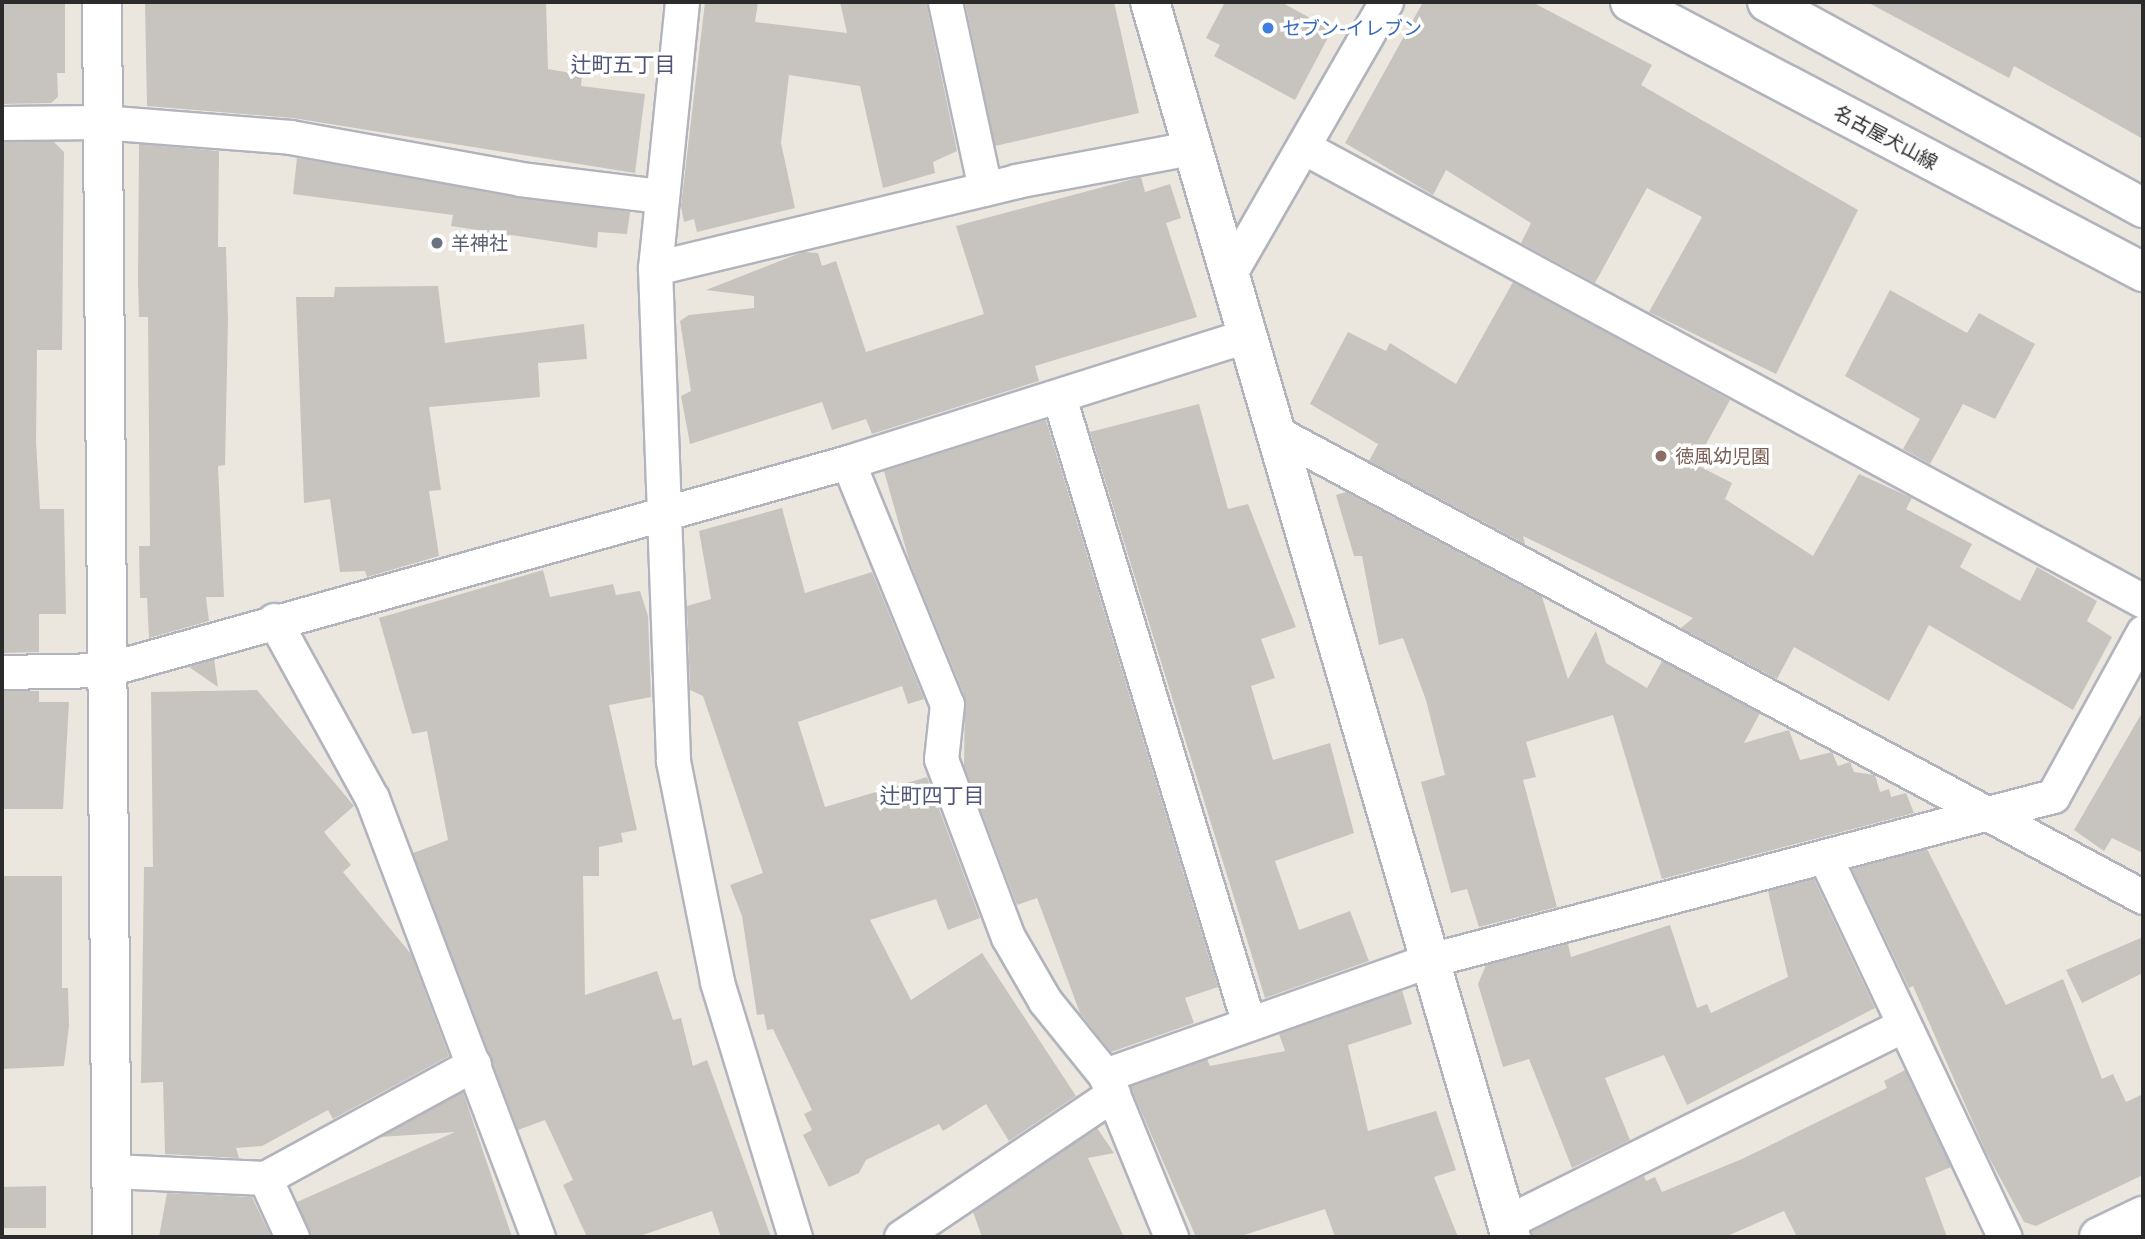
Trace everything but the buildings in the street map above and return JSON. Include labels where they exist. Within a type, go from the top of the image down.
[{"type":"street","points":[[102,2],[105,670],[112,1237]]},
{"type":"street","points":[[682,2],[660,196],[655,268],[673,761],[717,982],[796,1237]]},
{"type":"street","points":[[945,2],[985,189]]},
{"type":"street","points":[[1150,2],[1509,1229],[1902,1026]]},
{"type":"street","points":[[1230,273],[1307,149],[1386,2]]},
{"type":"street","name":"名古屋犬山線","points":[[1630,2],[2143,272]]},
{"type":"street","points":[[1767,2],[2143,208]]},
{"type":"street","points":[[2,123],[101,122],[290,137],[520,179],[660,196]]},
{"type":"street","points":[[655,268],[985,189],[1191,148]]},
{"type":"street","points":[[1307,149],[2143,601]]},
{"type":"street","points":[[2,672],[105,670],[274,620],[664,516],[1059,397],[1246,336]]},
{"type":"street","points":[[1059,397],[1248,1021]]},
{"type":"street","points":[[1277,433],[2143,897]]},
{"type":"street","points":[[848,462],[947,704],[941,759],[1008,937],[1045,1001],[1109,1084],[1171,1237]]},
{"type":"street","points":[[274,620],[372,798],[538,1237]]},
{"type":"street","points":[[901,1237],[1109,1084],[1248,1021],[1430,960],[1990,815],[2053,796],[2143,632]]},
{"type":"street","points":[[1825,857],[1902,1026],[2005,1237]]},
{"type":"street","points":[[111,1171],[265,1178],[474,1064]]},
{"type":"street","points":[[265,1178],[292,1237]]},
{"type":"street","points":[[2099,1237],[2143,1216]]},
{"type":"place","name":"セブン-イレブン","points":[[1268,28]]},
{"type":"place","name":"羊神社","points":[[437,243]]},
{"type":"place","name":"徳風幼児園","points":[[1661,456]]},
{"type":"district","name":"辻町五丁目","points":[[623,64]]},
{"type":"district","name":"辻町四丁目","points":[[932,795]]}]
